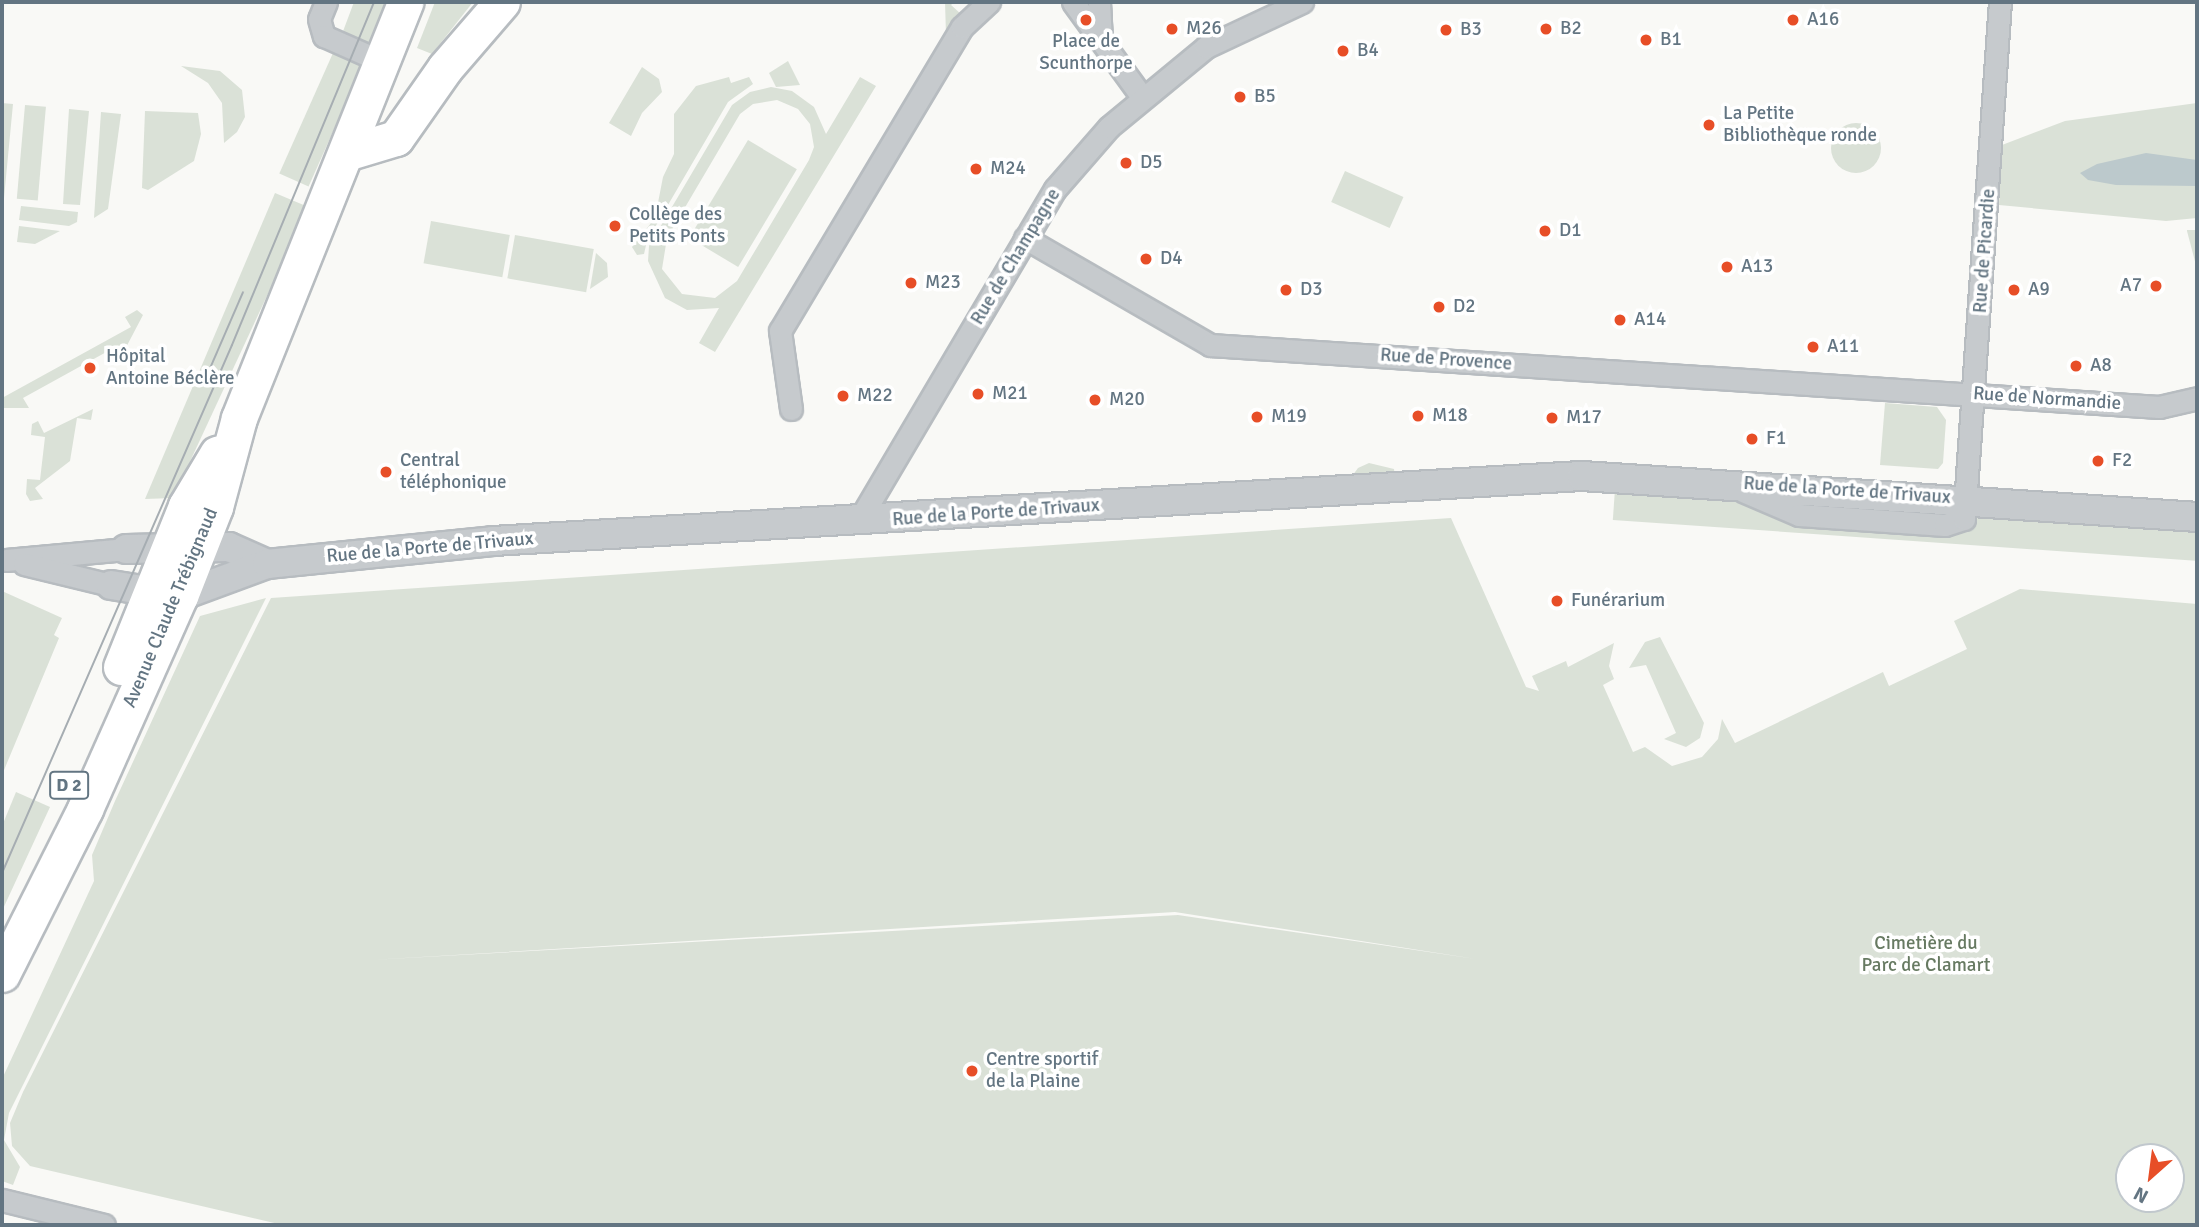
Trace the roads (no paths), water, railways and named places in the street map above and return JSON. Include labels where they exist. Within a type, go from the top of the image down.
[{"type":"main road","name":"D 2","points":[[185,547],[186,506],[239,418],[405,2]]},
{"type":"main road","points":[[346,153],[389,143],[502,2]]},
{"type":"main road","name":"Avenue Claude Trébignaud","points":[[2,974],[85,809],[185,547]]},
{"type":"main road","name":"D 2","points":[[2,932],[94,732],[165,595]]},
{"type":"street","points":[[326,2],[319,19],[324,36],[383,62]]},
{"type":"street","points":[[791,409],[780,331],[962,27],[989,2]]},
{"type":"street","points":[[1073,2],[1142,97]]},
{"type":"street","points":[[1099,2],[1101,38]]},
{"type":"street","name":"Rue de Champagne","points":[[858,522],[1055,190],[1109,127],[1142,97],[1206,47],[1302,2]]},
{"type":"street","name":"Rue de Picardie","points":[[1967,499],[2000,2]]},
{"type":"street","name":"Rue de Provence","points":[[1026,238],[1210,345],[1896,389]]},
{"type":"street","name":"Rue de Normandie","points":[[1896,389],[2159,407],[2197,398]]},
{"type":"street","name":"Rue de la Porte de Trivaux","points":[[165,595],[267,564],[493,541],[858,522],[1582,476],[1967,499],[2197,517]]},
{"type":"street","points":[[4,559],[185,547],[242,550],[267,564]]},
{"type":"street","points":[[4,559],[165,595]]},
{"type":"street","points":[[2,1200],[104,1225]]},
{"type":"tram line","points":[[2,873],[232,345],[374,2]]},
{"type":"tram line","points":[[208,373],[243,292]]},
{"type":"place","name":"Place de Scunthorpe","points":[[1086,20]]},
{"type":"place","name":"A16","points":[[1793,20]]},
{"type":"place","name":"M26","points":[[1172,29]]},
{"type":"place","name":"B2","points":[[1546,29]]},
{"type":"place","name":"B3","points":[[1446,30]]},
{"type":"place","name":"B1","points":[[1646,40]]},
{"type":"place","name":"B4","points":[[1343,51]]},
{"type":"place","name":"B5","points":[[1240,97]]},
{"type":"place","name":"La Petite Bibliothèque ronde","points":[[1709,125]]},
{"type":"place","name":"D5","points":[[1126,163]]},
{"type":"place","name":"M24","points":[[976,169]]},
{"type":"place","name":"Collège des Petits Ponts","points":[[615,226]]},
{"type":"place","name":"D1","points":[[1545,231]]},
{"type":"place","name":"D4","points":[[1146,259]]},
{"type":"place","name":"A13","points":[[1727,267]]},
{"type":"place","name":"M23","points":[[911,283]]},
{"type":"place","name":"A7","points":[[2156,286]]},
{"type":"place","name":"D3","points":[[1286,290]]},
{"type":"place","name":"A9","points":[[2014,290]]},
{"type":"place","name":"D2","points":[[1439,307]]},
{"type":"place","name":"A14","points":[[1620,320]]},
{"type":"place","name":"A11","points":[[1813,347]]},
{"type":"place","name":"A8","points":[[2076,366]]},
{"type":"place","name":"Hôpital Antoine Béclère","points":[[90,368]]},
{"type":"place","name":"M21","points":[[978,394]]},
{"type":"place","name":"M22","points":[[843,396]]},
{"type":"place","name":"M20","points":[[1095,400]]},
{"type":"place","name":"M18","points":[[1418,416]]},
{"type":"place","name":"M19","points":[[1257,417]]},
{"type":"place","name":"M17","points":[[1552,418]]},
{"type":"place","name":"F1","points":[[1752,439]]},
{"type":"place","name":"F2","points":[[2098,461]]},
{"type":"place","name":"Central téléphonique","points":[[386,472]]},
{"type":"place","name":"Funérarium","points":[[1557,601]]},
{"type":"place","name":"Centre sportif de la Plaine","points":[[972,1071]]},
{"type":"park label","name":"Cimetière du Parc de Clamart","points":[[1926,955]]}]
